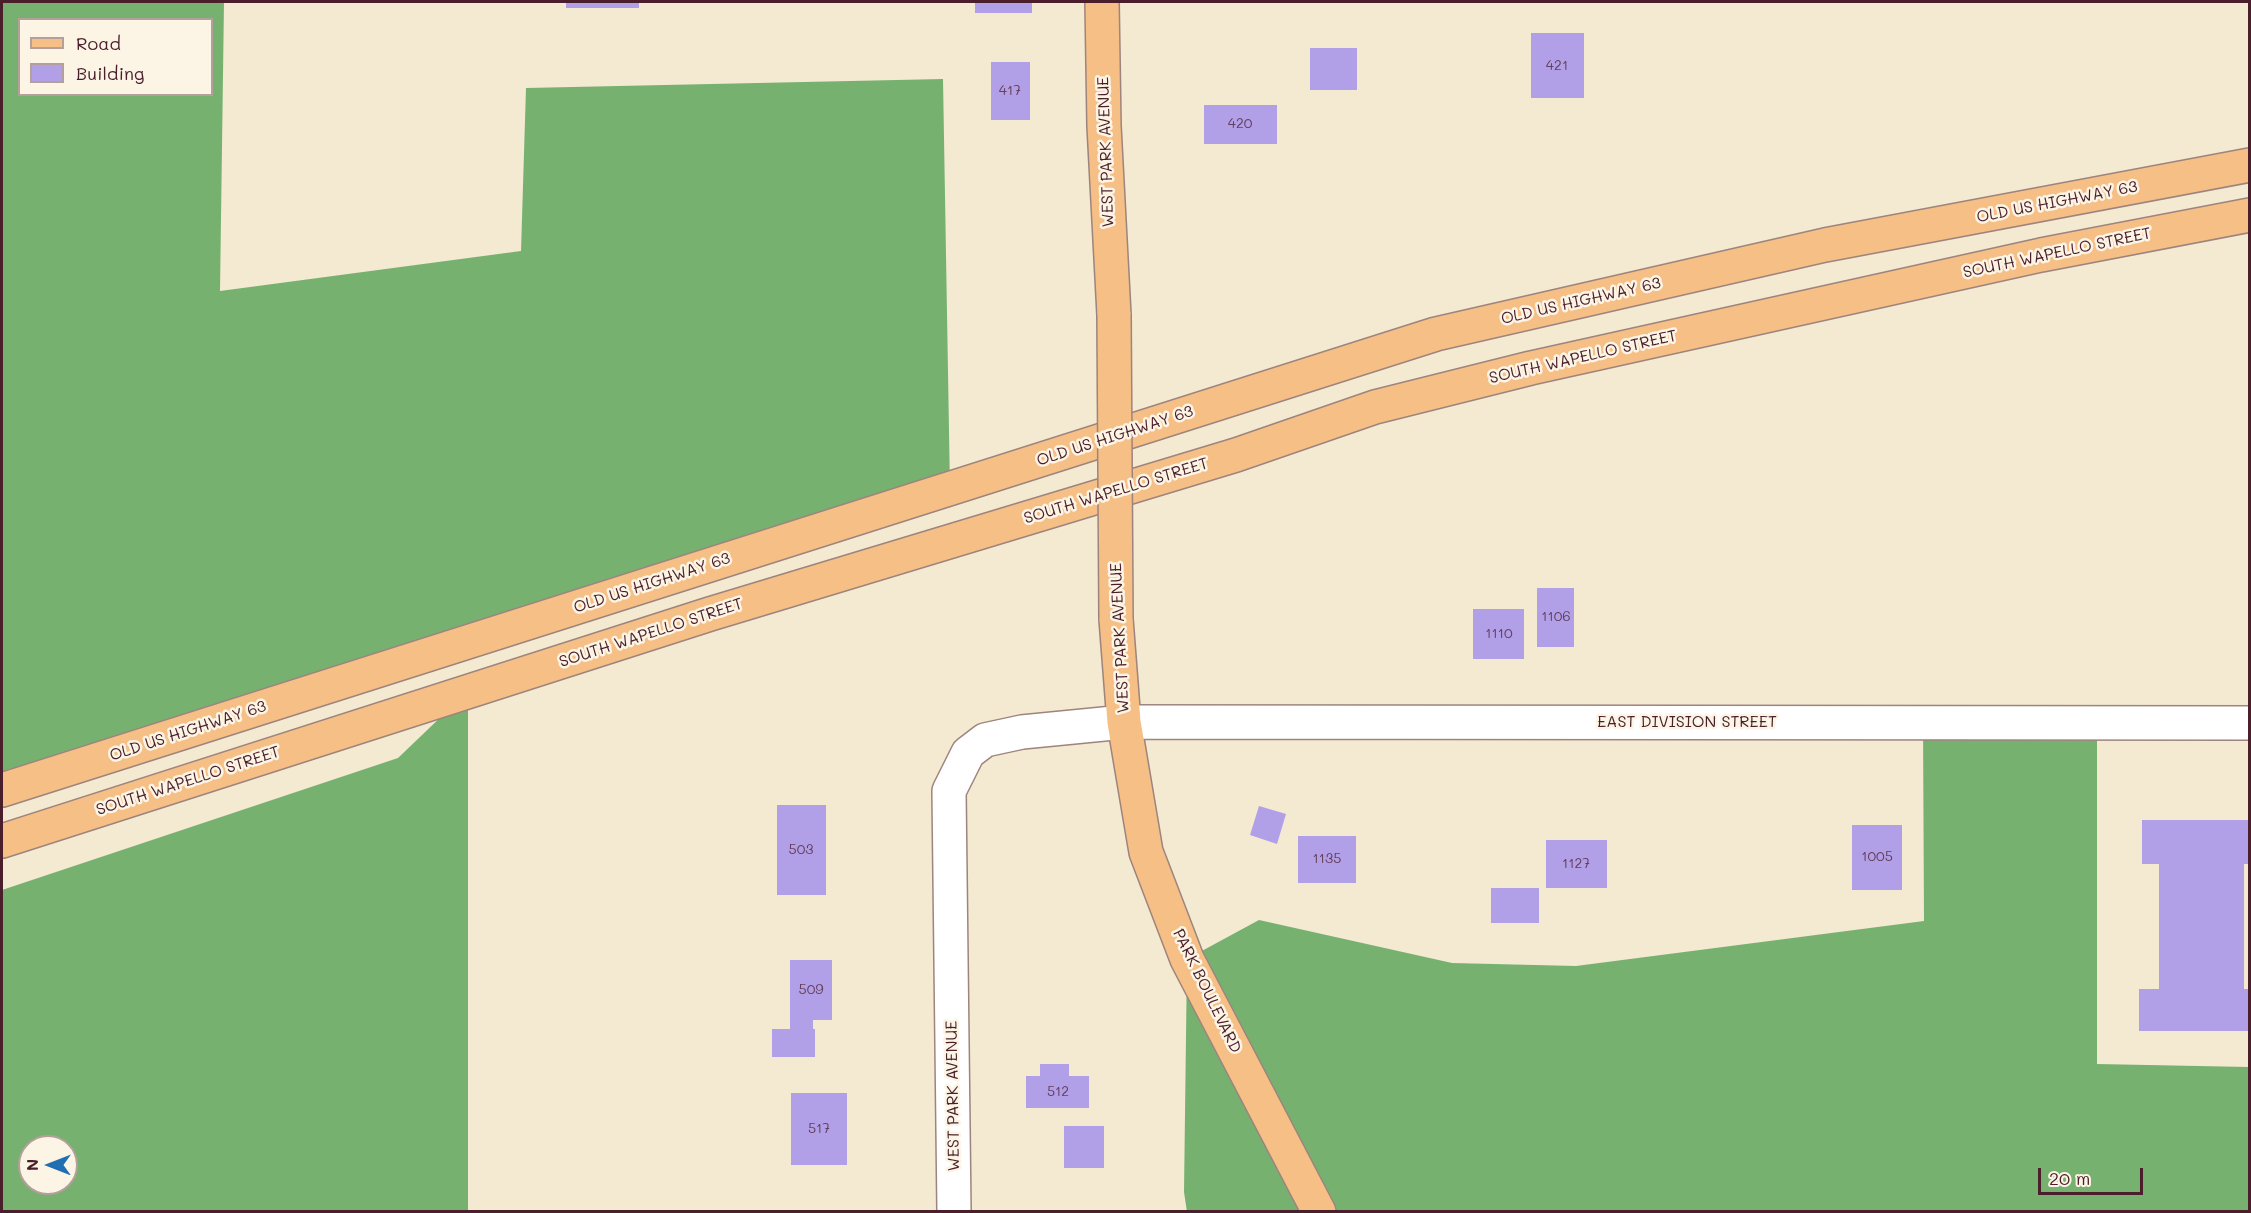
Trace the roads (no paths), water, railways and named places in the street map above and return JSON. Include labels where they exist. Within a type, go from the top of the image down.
[{"type":"main road","name":"WEST PARK AVENUE","points":[[1102,2],[1104,126],[1114,315],[1116,619],[1124,722]]},
{"type":"main road","name":"OLD US HIGHWAY 63","points":[[2,790],[1436,334],[1825,245],[2250,165]]},
{"type":"main road","name":"SOUTH WAPELLO STREET","points":[[2,841],[710,614],[1236,455],[1375,407],[1531,368],[2040,255],[2250,215]]},
{"type":"main road","name":"PARK BOULEVARD","points":[[1124,722],[1146,852],[1187,959],[1319,1212]]},
{"type":"street","name":"EAST DIVISION STREET","points":[[1124,722],[2250,723]]},
{"type":"street","name":"WEST PARK AVENUE","points":[[954,1212],[949,791],[968,753],[985,740],[1022,732],[1124,722]]}]
